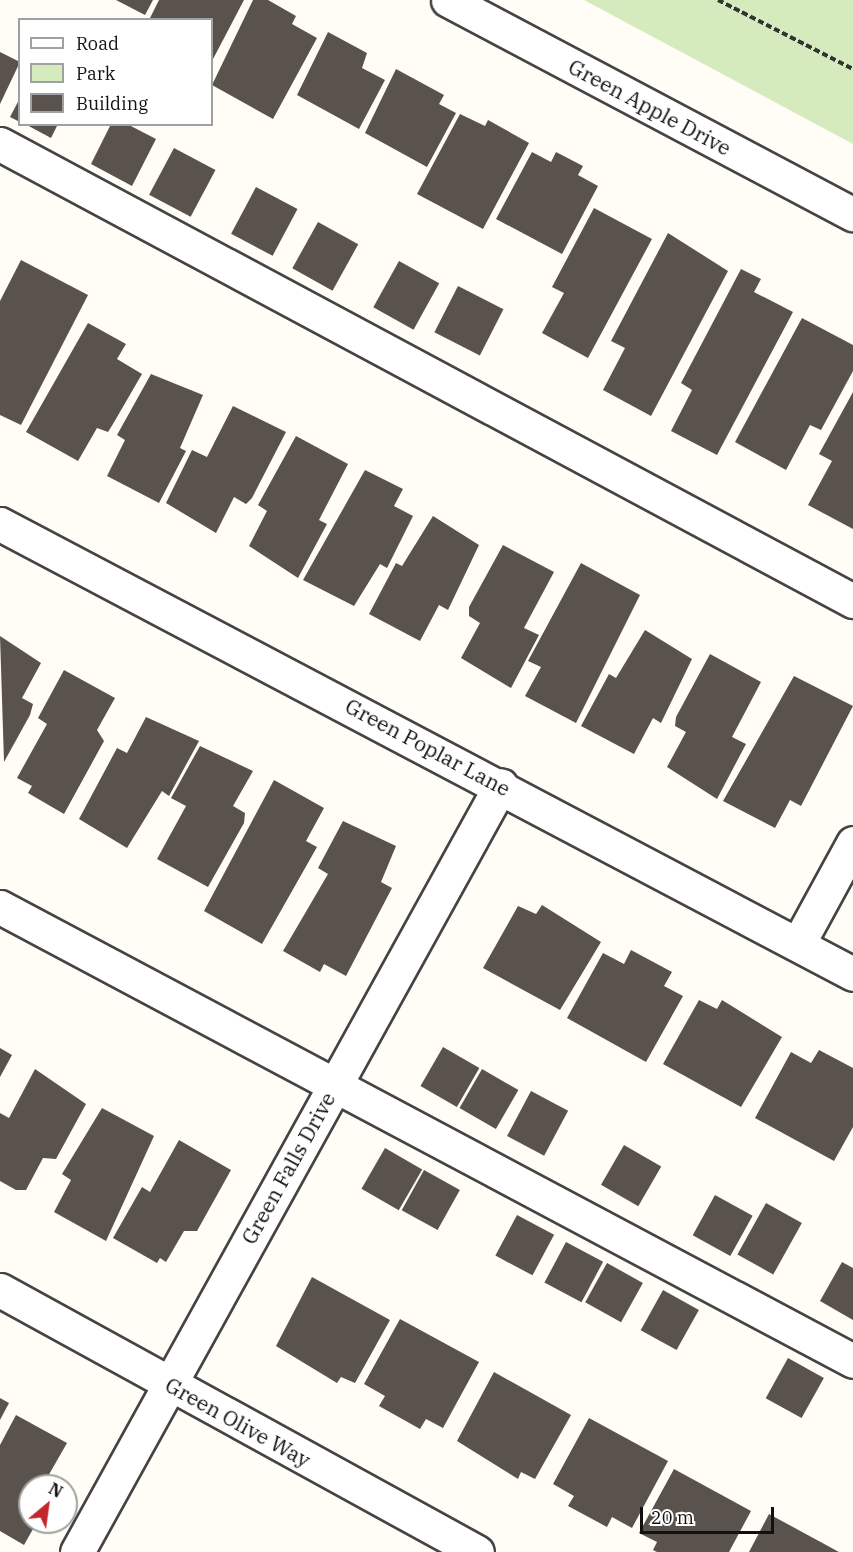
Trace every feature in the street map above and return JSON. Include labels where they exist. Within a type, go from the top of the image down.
[{"type":"street","name":"Green Apple Drive","points":[[448,0],[853,214]]},
{"type":"street","points":[[0,144],[853,601]]},
{"type":"street","name":"Green Poplar Lane","points":[[0,524],[501,785],[853,974]]},
{"type":"street","name":"Green Falls Drive","points":[[77,1552],[501,785]]},
{"type":"street","points":[[798,944],[853,843]]},
{"type":"street","points":[[0,907],[332,1088],[853,1362]]},
{"type":"street","name":"Green Olive Way","points":[[0,1290],[477,1552]]},
{"type":"path","points":[[718,0],[853,69]]},
{"type":"green space","points":[[584,0],[853,0],[853,144]]},
{"type":"building","points":[[116,0],[153,0],[145,15]]},
{"type":"building","points":[[159,0],[244,0],[213,59],[213,18],[150,18]]},
{"type":"building","points":[[253,0],[268,0],[296,16],[292,24],[317,38],[273,119],[213,86]]},
{"type":"building","points":[[328,32],[367,53],[362,68],[385,80],[359,129],[297,95]]},
{"type":"building","points":[[0,52],[18,61],[18,66],[0,104]]},
{"type":"building","points":[[396,69],[444,95],[439,104],[456,113],[427,167],[365,133]]},
{"type":"building","points":[[18,102],[18,121],[10,117]]},
{"type":"building","points":[[460,114],[485,126],[488,120],[529,143],[483,229],[417,194]]},
{"type":"building","points":[[29,126],[57,126],[51,138]]},
{"type":"building","points":[[110,126],[131,126],[156,139],[132,186],[91,164]]},
{"type":"building","points":[[174,148],[215,170],[191,217],[149,195]]},
{"type":"building","points":[[532,152],[551,162],[556,152],[583,166],[578,175],[598,186],[562,254],[496,219]]},
{"type":"building","points":[[256,187],[297,209],[273,256],[231,234]]},
{"type":"building","points":[[594,208],[652,239],[588,358],[542,333],[564,293],[552,287]]},
{"type":"building","points":[[318,222],[358,244],[333,291],[292,268]]},
{"type":"building","points":[[668,233],[728,271],[651,416],[603,390],[625,348],[611,341]]},
{"type":"building","points":[[21,260],[88,295],[21,425],[0,415],[0,301]]},
{"type":"building","points":[[399,261],[439,283],[414,330],[373,307]]},
{"type":"building","points":[[741,269],[761,279],[754,292],[793,312],[717,455],[671,431],[692,390],[681,383]]},
{"type":"building","points":[[458,286],[503,309],[480,355],[434,332]]},
{"type":"building","points":[[802,318],[853,345],[853,371],[821,430],[810,425],[786,470],[735,442]]},
{"type":"building","points":[[88,323],[126,344],[117,359],[142,374],[108,432],[97,428],[78,461],[26,432]]},
{"type":"building","points":[[151,374],[203,395],[180,448],[186,451],[159,503],[107,476],[125,440],[117,435]]},
{"type":"building","points":[[853,392],[853,529],[808,505],[832,461],[819,454]]},
{"type":"building","points":[[233,406],[286,432],[252,498],[246,504],[234,497],[216,533],[166,503],[192,450],[207,457]]},
{"type":"building","points":[[296,436],[348,464],[319,520],[327,524],[298,578],[249,546],[267,511],[258,505]]},
{"type":"building","points":[[365,470],[403,489],[394,506],[413,516],[387,568],[380,564],[354,606],[303,580]]},
{"type":"building","points":[[433,516],[479,545],[448,610],[439,605],[420,641],[369,614],[396,563],[402,566]]},
{"type":"building","points":[[503,545],[554,572],[524,628],[539,635],[511,688],[461,658],[480,623],[469,616],[469,607]]},
{"type":"building","points":[[581,563],[640,595],[576,723],[525,696],[541,667],[528,661]]},
{"type":"building","points":[[645,630],[692,659],[661,723],[653,718],[634,754],[581,726],[609,674],[616,678]]},
{"type":"building","points":[[0,636],[41,663],[22,698],[33,704],[30,715],[4,762]]},
{"type":"building","points":[[710,654],[761,682],[732,737],[746,744],[717,799],[667,767],[686,732],[675,726],[676,717]]},
{"type":"building","points":[[64,670],[115,698],[97,730],[104,741],[64,814],[28,793],[32,786],[17,778],[47,724],[38,718]]},
{"type":"building","points":[[794,676],[853,706],[801,806],[790,800],[775,828],[723,801]]},
{"type":"building","points":[[146,717],[199,741],[169,796],[162,791],[127,848],[79,819],[117,748],[127,753]]},
{"type":"building","points":[[200,746],[253,771],[233,806],[245,813],[244,823],[208,887],[157,859],[186,806],[171,798]]},
{"type":"building","points":[[274,780],[324,808],[306,841],[317,847],[262,944],[204,911]]},
{"type":"building","points":[[343,821],[396,846],[381,882],[392,888],[346,976],[324,964],[320,972],[283,951],[328,874],[318,868]]},
{"type":"building","points":[[542,905],[601,942],[560,1010],[483,968],[518,906],[536,914]]},
{"type":"building","points":[[631,950],[672,972],[664,986],[683,996],[646,1062],[567,1018],[603,953],[624,964]]},
{"type":"building","points":[[699,1000],[717,1009],[722,1000],[782,1037],[741,1107],[663,1064]]},
{"type":"building","points":[[443,1047],[479,1068],[457,1107],[420,1086]]},
{"type":"building","points":[[0,1048],[12,1055],[0,1077]]},
{"type":"building","points":[[819,1050],[853,1068],[853,1127],[834,1161],[755,1118],[791,1052],[811,1063]]},
{"type":"building","points":[[35,1069],[86,1104],[56,1159],[43,1158],[26,1190],[16,1190],[0,1181],[0,1113],[9,1118]]},
{"type":"building","points":[[482,1069],[518,1090],[496,1129],[459,1108]]},
{"type":"building","points":[[531,1091],[568,1111],[544,1156],[507,1136]]},
{"type":"building","points":[[102,1108],[154,1136],[106,1241],[54,1212],[71,1180],[62,1174]]},
{"type":"building","points":[[179,1140],[231,1170],[197,1231],[184,1231],[166,1262],[160,1258],[157,1263],[113,1238],[142,1187],[150,1192]]},
{"type":"building","points":[[624,1145],[661,1166],[638,1206],[601,1185]]},
{"type":"building","points":[[385,1148],[422,1170],[399,1210],[362,1189]]},
{"type":"building","points":[[424,1170],[460,1190],[438,1230],[402,1210]]},
{"type":"building","points":[[715,1195],[753,1216],[730,1256],[693,1235]]},
{"type":"building","points":[[766,1203],[802,1223],[773,1274],[737,1255]]},
{"type":"building","points":[[517,1215],[554,1235],[532,1275],[495,1256]]},
{"type":"building","points":[[566,1242],[603,1262],[581,1302],[544,1283]]},
{"type":"building","points":[[842,1262],[853,1268],[853,1320],[820,1301]]},
{"type":"building","points":[[607,1263],[643,1283],[621,1322],[585,1302]]},
{"type":"building","points":[[312,1277],[390,1320],[355,1383],[341,1377],[337,1383],[276,1346]]},
{"type":"building","points":[[663,1290],[699,1310],[677,1350],[641,1330]]},
{"type":"building","points":[[400,1319],[479,1362],[443,1428],[426,1419],[420,1429],[379,1406],[385,1396],[364,1384]]},
{"type":"building","points":[[788,1358],[824,1378],[802,1418],[766,1398]]},
{"type":"building","points":[[494,1372],[571,1415],[535,1479],[521,1472],[518,1479],[457,1441]]},
{"type":"building","points":[[0,1398],[9,1403],[0,1420]]},
{"type":"building","points":[[16,1415],[67,1443],[49,1474],[18,1474],[18,1534],[30,1534],[24,1545],[0,1531],[0,1445]]},
{"type":"building","points":[[589,1418],[668,1461],[632,1528],[612,1517],[607,1527],[568,1506],[574,1496],[553,1484]]},
{"type":"building","points":[[674,1469],[751,1511],[729,1552],[657,1552],[653,1550],[657,1542],[639,1533]]},
{"type":"building","points":[[769,1514],[839,1552],[749,1552]]}]
